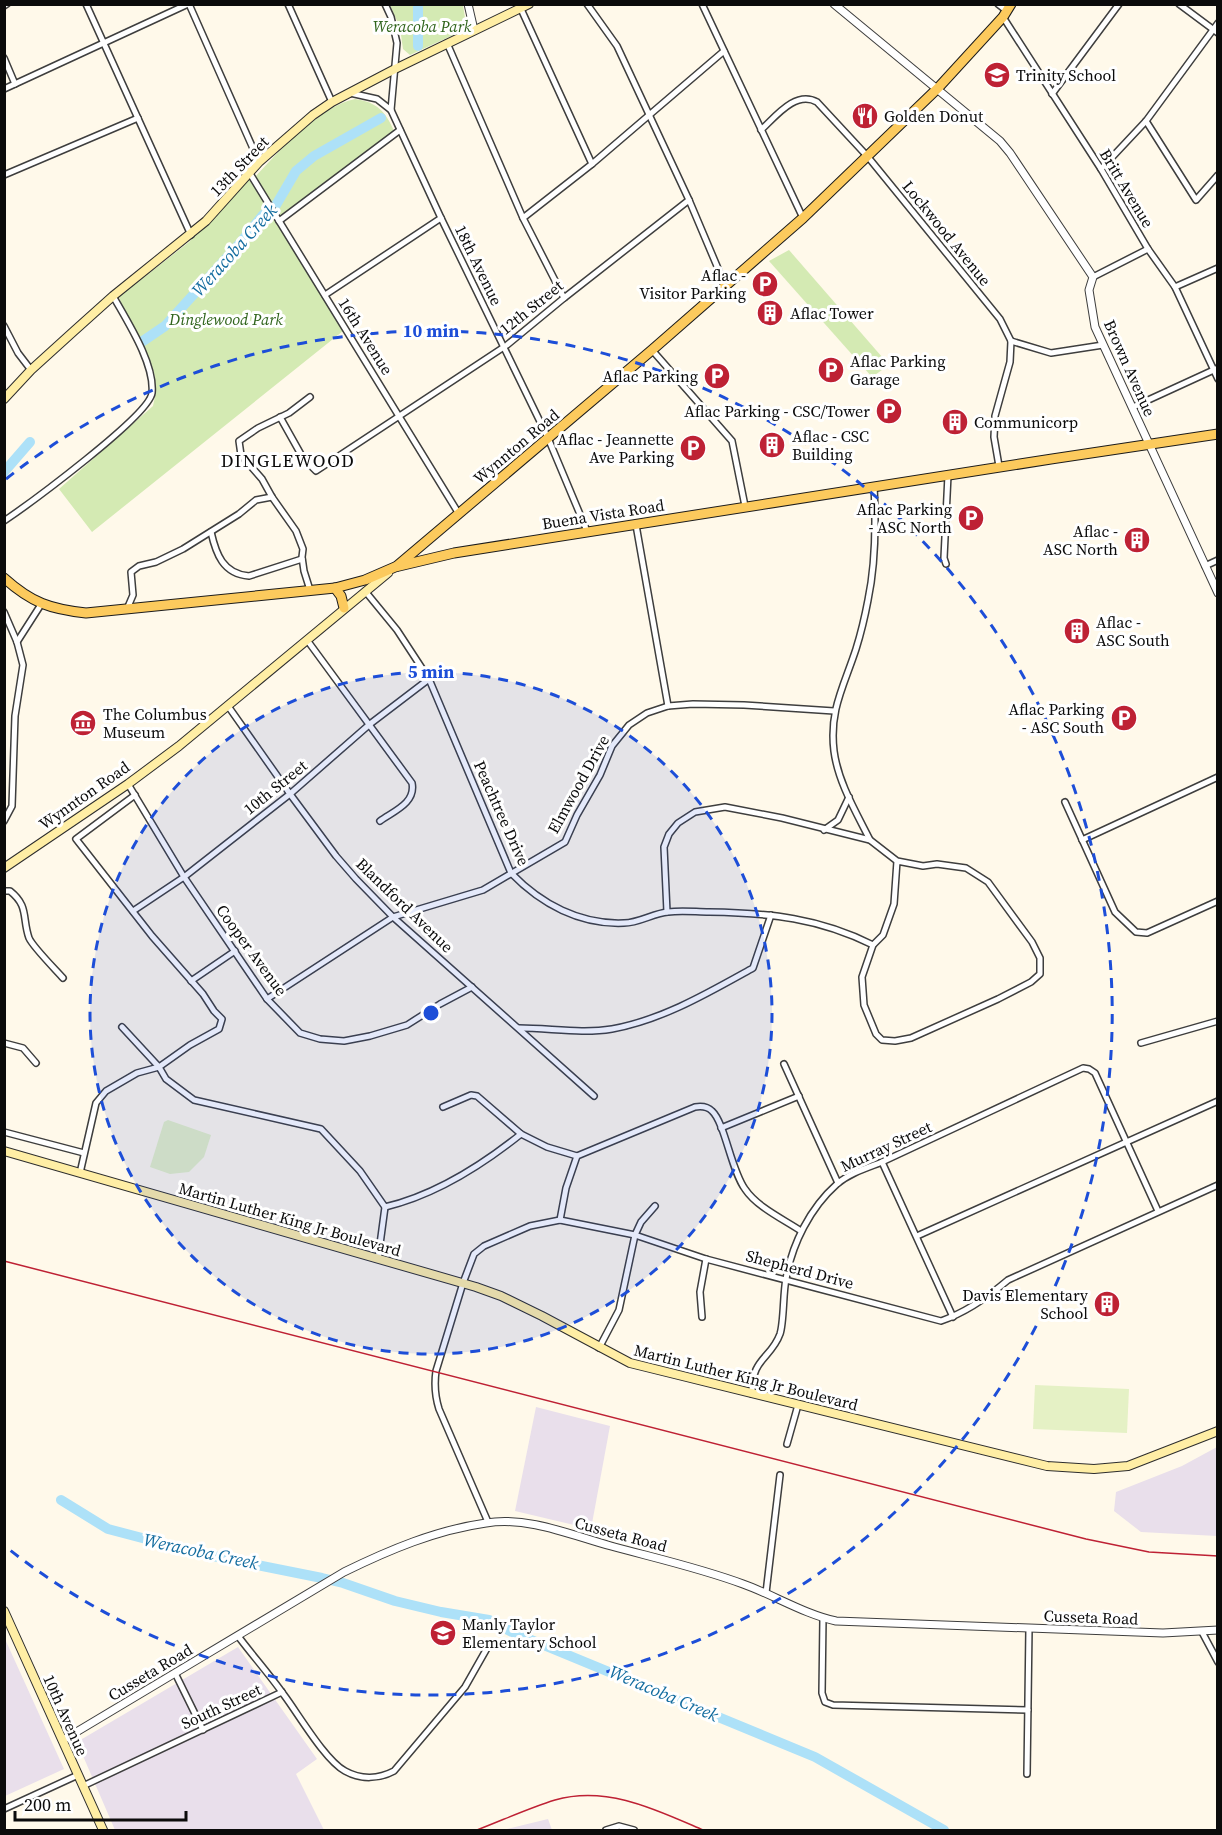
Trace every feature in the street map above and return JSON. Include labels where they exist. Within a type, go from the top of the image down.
[{"type":"main road","name":"13th Street","points":[[4,399],[31,370],[113,296],[191,235],[249,172],[296,129],[348,93],[529,4]]},
{"type":"main road","name":"Wynnton Road","points":[[4,868],[128,784],[228,706],[652,350],[803,218],[868,157],[938,88],[1007,11]]},
{"type":"main road","name":"Buena Vista Road","points":[[4,578],[19,590],[55,609],[87,613],[335,588],[365,580],[395,567],[454,553],[874,485],[948,476],[999,466],[1218,434]]},
{"type":"main road","points":[[335,588],[344,608]]},
{"type":"main road","name":"Martin Luther King Jr Boulevard","points":[[4,1151],[463,1283],[501,1296],[630,1363],[1047,1466],[1094,1469],[1128,1466],[1218,1431]]},
{"type":"main road","name":"10th Avenue","points":[[4,1611],[104,1830]]},
{"type":"street","points":[[86,4],[191,235]]},
{"type":"street","points":[[4,89],[188,4],[259,162]]},
{"type":"street","points":[[288,4],[332,102]]},
{"type":"street","name":"18th Avenue","points":[[385,4],[391,17],[396,43],[391,110],[548,438],[587,531]]},
{"type":"street","points":[[468,4],[474,30]]},
{"type":"street","points":[[587,4],[617,46],[689,200],[725,285]]},
{"type":"street","points":[[702,4],[803,218]]},
{"type":"street","points":[[834,4],[990,131],[1010,153],[1093,277],[1148,249]]},
{"type":"street","name":"Britt Avenue","points":[[998,4],[1007,11],[1052,94],[1101,169],[1148,249],[1175,287],[1218,379]]},
{"type":"street","points":[[1052,94],[1119,4]]},
{"type":"street","points":[[1179,4],[1215,31]]},
{"type":"street","points":[[521,9],[592,164]]},
{"type":"street","points":[[1101,169],[1146,121],[1215,31],[1218,23]]},
{"type":"street","points":[[447,43],[524,218],[564,298]]},
{"type":"street","points":[[524,218],[592,164],[724,51]]},
{"type":"street","points":[[4,58],[15,84]]},
{"type":"street","points":[[348,93],[378,99],[391,110]]},
{"type":"street","name":"Lockwood Avenue","points":[[761,130],[795,100],[803,97],[817,102],[868,157],[1000,319],[1011,341]]},
{"type":"street","points":[[4,175],[138,117]]},
{"type":"street","points":[[1146,121],[1196,200],[1203,195],[1218,175]]},
{"type":"street","points":[[279,221],[400,130]]},
{"type":"street","name":"16th Avenue","points":[[249,172],[459,514]]},
{"type":"street","name":"12th Street","points":[[280,417],[303,458],[316,471],[504,346],[689,200]]},
{"type":"street","points":[[325,295],[441,218]]},
{"type":"street","points":[[1175,287],[1218,268]]},
{"type":"street","name":"Brown Avenue","points":[[1093,277],[1089,290],[1095,327],[1218,593]]},
{"type":"street","points":[[4,521],[44,494],[84,461],[140,412],[150,400],[152,385],[147,366],[113,296]]},
{"type":"street","points":[[4,326],[31,370]]},
{"type":"street","points":[[999,466],[994,437],[995,416],[1010,362],[1011,341],[1051,353],[1103,345]]},
{"type":"street","points":[[652,350],[732,441],[745,506]]},
{"type":"street","points":[[1132,407],[1215,369]]},
{"type":"street","points":[[310,397],[239,441],[241,455],[262,479],[296,531],[303,549],[302,559],[310,590]]},
{"type":"street","points":[[946,564],[944,558],[948,476]]},
{"type":"street","points":[[870,840],[849,797],[834,751],[834,711],[856,649],[869,598],[877,534],[874,485]]},
{"type":"street","points":[[127,609],[133,595],[131,572],[139,566],[156,562],[183,549],[239,514],[256,500],[272,497]]},
{"type":"street","points":[[636,525],[668,706]]},
{"type":"street","points":[[210,532],[220,561],[232,573],[240,576],[249,576],[302,559]]},
{"type":"street","points":[[1205,566],[1218,560]]},
{"type":"street","name":"Peachtree Drive","points":[[365,591],[378,605],[429,679],[511,873],[527,890],[548,905],[582,918],[626,924],[667,912],[771,915],[822,924],[873,945]]},
{"type":"street","points":[[17,642],[42,603]]},
{"type":"street","points":[[4,612],[17,642],[23,665],[15,716],[12,806],[4,821]]},
{"type":"street","points":[[307,640],[412,783],[413,792],[408,802],[380,821]]},
{"type":"street","name":"10th Street","points":[[133,911],[184,877],[290,794],[370,724],[429,679]]},
{"type":"street","name":"Elmwood Drive","points":[[267,999],[393,917],[483,890],[565,842],[577,815],[600,775],[612,746],[629,725],[647,712],[668,706],[693,704],[834,711]]},
{"type":"street","name":"Blandford Avenue","points":[[228,706],[336,856],[393,917],[594,1096]]},
{"type":"street","points":[[1082,840],[1218,777]]},
{"type":"street","name":"Cooper Avenue","points":[[128,784],[184,877],[267,999],[300,1033],[320,1039],[344,1041],[370,1036],[407,1025],[472,987]]},
{"type":"street","name":"Wynnton Road","points":[[133,911],[76,839],[135,795]]},
{"type":"street","points":[[824,830],[838,819],[849,797]]},
{"type":"street","points":[[1065,802],[1115,912],[1136,932],[1147,933],[1218,901]]},
{"type":"street","points":[[667,912],[664,847],[669,834],[678,823],[695,812],[725,807],[782,818],[870,840],[897,861],[923,866],[937,864],[966,868],[988,882],[1032,942],[1040,958],[1040,974],[1022,987],[911,1038],[882,1040],[876,1034],[864,1005],[862,977],[873,945],[883,935],[894,904],[897,861]]},
{"type":"street","points":[[4,891],[10,891],[17,896],[23,906],[29,939],[63,978]]},
{"type":"street","points":[[80,1173],[96,1103],[106,1091],[137,1073],[159,1067],[219,1029],[222,1019],[133,911]]},
{"type":"street","points":[[519,1028],[550,1028],[577,1032],[612,1029],[661,1015],[753,968],[771,915]]},
{"type":"street","points":[[191,981],[235,951]]},
{"type":"street","points":[[1141,1043],[1218,1021]]},
{"type":"street","points":[[122,1027],[159,1067],[166,1079],[194,1100],[321,1129],[360,1171],[385,1207],[378,1259]]},
{"type":"street","points":[[4,1043],[22,1048],[36,1063]]},
{"type":"street","points":[[784,1064],[838,1183]]},
{"type":"street","name":"Murray Street","points":[[752,1394],[756,1367],[780,1333],[791,1255],[801,1231],[822,1200],[838,1183],[858,1171],[882,1162],[1083,1068],[1095,1073],[1126,1142]]},
{"type":"street","points":[[443,1107],[471,1095],[477,1096],[521,1134],[547,1147],[577,1156],[695,1107],[703,1106],[711,1109],[721,1128],[732,1163],[745,1190],[801,1231]]},
{"type":"street","points":[[721,1128],[799,1096]]},
{"type":"street","points":[[917,1236],[1218,1101]]},
{"type":"street","points":[[4,1132],[84,1153]]},
{"type":"street","points":[[385,1207],[426,1194],[454,1180],[521,1134]]},
{"type":"street","points":[[1126,1142],[1158,1211]]},
{"type":"street","points":[[560,1220],[566,1188],[577,1156]]},
{"type":"street","points":[[882,1162],[953,1317]]},
{"type":"street","name":"Shepherd Drive","points":[[488,1522],[439,1409],[434,1392],[437,1368],[463,1283],[474,1254],[484,1246],[530,1226],[560,1220],[635,1235],[706,1258],[941,1321],[982,1301],[1008,1280],[1218,1185]]},
{"type":"street","points":[[599,1348],[619,1310],[635,1235],[641,1222],[655,1206]]},
{"type":"street","points":[[702,1317],[700,1292],[706,1258]]},
{"type":"street","points":[[788,1444],[798,1405]]},
{"type":"street","points":[[766,1593],[780,1475]]},
{"type":"street","name":"Cusseta Road","points":[[63,1740],[344,1572],[382,1553],[420,1538],[488,1522],[528,1523],[543,1526],[711,1573],[766,1593],[823,1618],[850,1622],[1163,1633],[1218,1630]]},
{"type":"street","points":[[823,1618],[822,1693],[825,1702],[833,1705],[1028,1710]]},
{"type":"street","points":[[1027,1774],[1029,1628]]},
{"type":"street","points":[[1202,1632],[1218,1662]]},
{"type":"street","points":[[238,1636],[282,1692]]},
{"type":"street","name":"South Street","points":[[83,1786],[282,1692],[338,1767],[361,1777],[378,1777],[394,1771],[465,1687],[490,1643]]},
{"type":"street","points":[[175,1673],[202,1730]]},
{"type":"street","points":[[4,1809],[78,1775]]},
{"type":"street","points":[[606,1830],[620,1826],[634,1830]]},
{"type":"shaded area","points":[[536,1407],[610,1426],[591,1529],[515,1511]]},
{"type":"shaded area","points":[[1217,1447],[1217,1536],[1141,1532],[1114,1511],[1116,1492],[1182,1466]]},
{"type":"shaded area","points":[[5,1639],[64,1769],[4,1796]]},
{"type":"shaded area","points":[[238,1647],[317,1759],[296,1774],[324,1830],[115,1830],[77,1742]]},
{"type":"shaded area","points":[[548,1819],[552,1830],[503,1830]]},
{"type":"green space","name":"Weracoba Park","points":[[390,5],[463,5],[466,24],[462,31],[410,55],[403,49],[400,28]]},
{"type":"green space","points":[[355,99],[363,100],[380,109],[388,118],[394,131],[279,217],[255,177],[314,120],[328,110]]},
{"type":"green space","name":"Dinglewood Park","points":[[249,177],[343,331],[92,532],[59,489],[153,406],[155,392],[155,380],[150,362],[125,317],[119,297],[189,242]]},
{"type":"green space","points":[[789,250],[889,365],[872,377],[769,261]]},
{"type":"green space","points":[[168,1120],[211,1135],[204,1157],[189,1172],[170,1174],[150,1167],[164,1122]]},
{"type":"green space","points":[[1035,1385],[1129,1389],[1127,1433],[1033,1429]]},
{"type":"waterway","name":"Weracoba Creek","points":[[418,4],[418,46]]},
{"type":"waterway","name":"Weracoba Creek","points":[[143,341],[165,326],[263,215],[276,205],[296,171],[314,156],[381,118]]},
{"type":"waterway","name":"Weracoba Creek","points":[[4,472],[30,442]]},
{"type":"waterway","name":"Weracoba Creek","points":[[61,1500],[108,1529],[203,1554],[343,1583],[395,1601],[441,1612],[489,1620],[512,1632],[815,1757],[944,1830]]},
{"type":"railway","points":[[4,1261],[1086,1539],[1149,1552],[1218,1556]]},
{"type":"railway","points":[[477,1830],[526,1810],[574,1796],[594,1796],[631,1802],[703,1830]]},
{"type":"place","name":"Trinity School","points":[[997,75]]},
{"type":"place","name":"Golden Donut","points":[[865,116]]},
{"type":"place","name":"Aflac - Visitor Parking","points":[[765,284]]},
{"type":"place","name":"Aflac Tower","points":[[770,313]]},
{"type":"place","name":"Aflac Parking Garage","points":[[831,370]]},
{"type":"place","name":"Aflac Parking","points":[[717,376]]},
{"type":"place","name":"Aflac Parking - CSC/Tower","points":[[889,411]]},
{"type":"place","name":"Communicorp","points":[[955,422]]},
{"type":"place","name":"Aflac - CSC Building","points":[[772,445]]},
{"type":"place","name":"Aflac - Jeannette Ave Parking","points":[[693,448]]},
{"type":"place","name":"Aflac Parking - ASC North","points":[[971,518]]},
{"type":"place","name":"Aflac - ASC North","points":[[1137,540]]},
{"type":"place","name":"Aflac - ASC South","points":[[1077,631]]},
{"type":"place","name":"Aflac Parking - ASC South","points":[[1124,718]]},
{"type":"place","name":"The Columbus Museum","points":[[83,723]]},
{"type":"place","name":"Davis Elementary School","points":[[1107,1304]]},
{"type":"place","name":"Manly Taylor Elementary School","points":[[443,1633]]},
{"type":"district","name":"DINGLEWOOD","points":[[288,460]]}]
